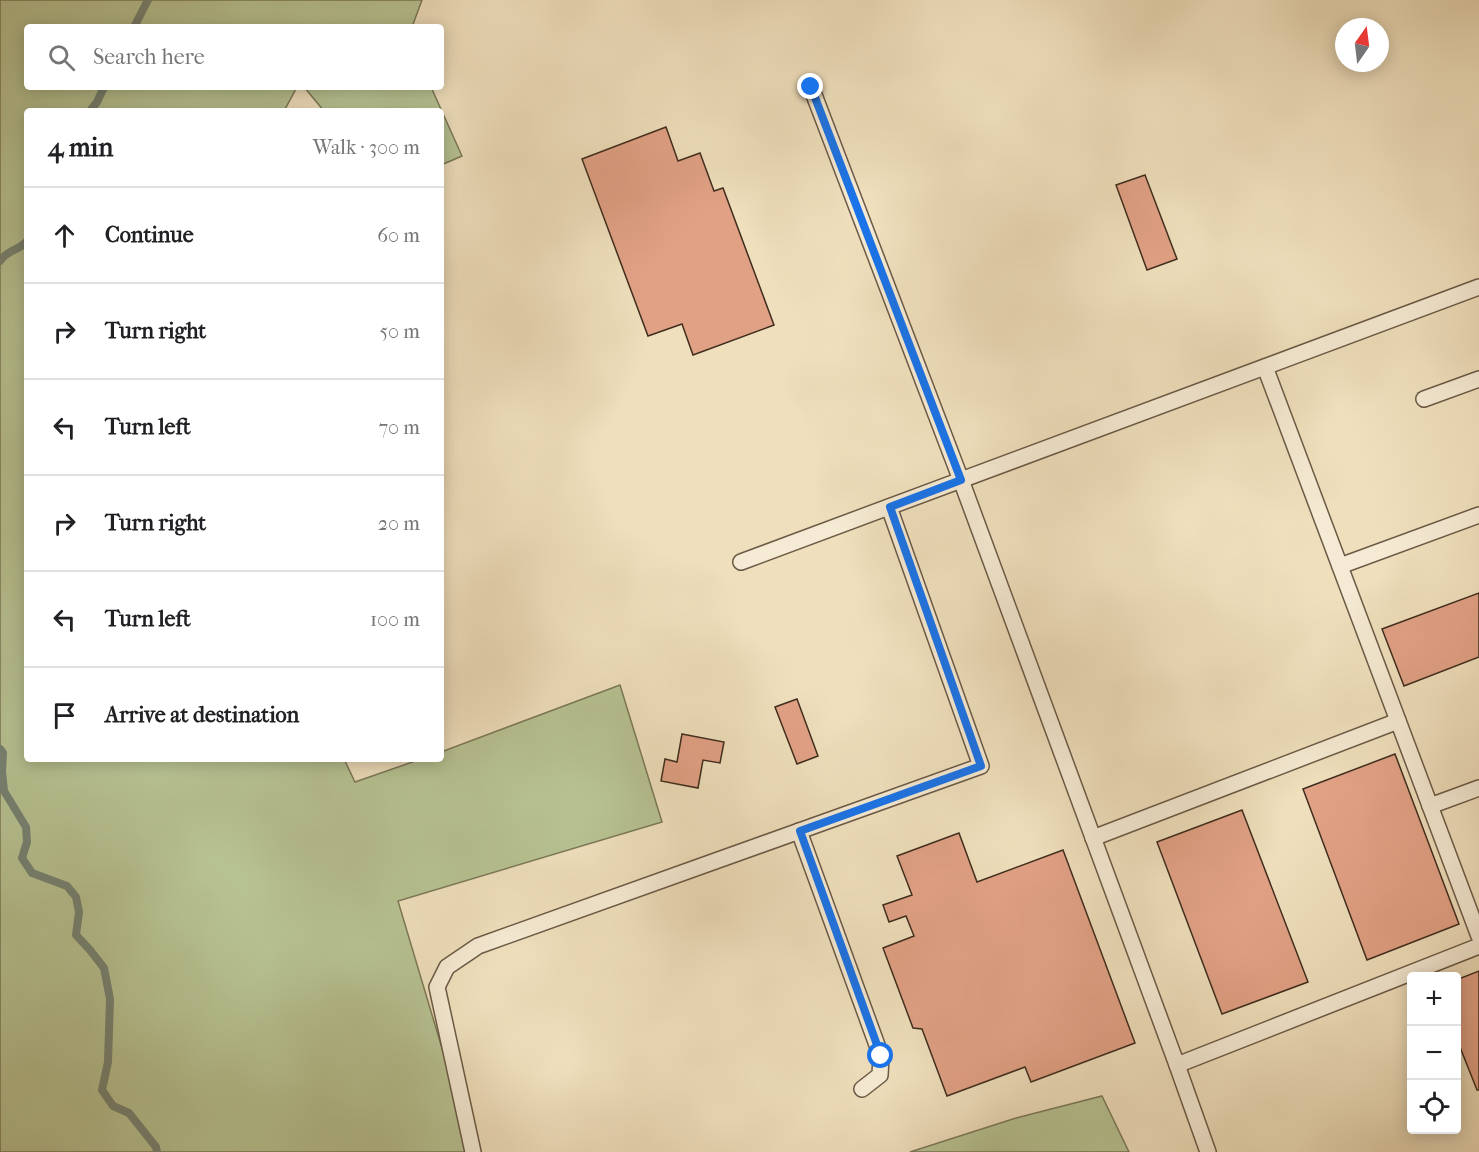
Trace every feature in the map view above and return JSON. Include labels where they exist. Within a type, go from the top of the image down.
[{"type":"lane","points":[[811,87],[961,480],[1208,1152]]},
{"type":"lane","points":[[741,562],[1479,287]]},
{"type":"lane","points":[[1265,367],[1479,936]]},
{"type":"lane","points":[[1424,399],[1479,379]]},
{"type":"lane","points":[[473,1152],[437,987],[447,967],[478,946],[981,766],[890,507]]},
{"type":"lane","points":[[1340,566],[1479,515]]},
{"type":"lane","points":[[1093,838],[1398,721]]},
{"type":"lane","points":[[1430,806],[1479,788]]},
{"type":"lane","points":[[800,831],[881,1056],[880,1075],[862,1089]]},
{"type":"lane","points":[[1177,1065],[1479,946]]},
{"type":"green space","points":[[0,0],[422,0],[413,24],[24,24],[24,90],[295,90],[286,108],[24,108],[24,762],[345,762],[355,782],[412,762],[444,762],[444,751],[620,685],[662,822],[398,901],[473,1152],[0,1152]]},
{"type":"green space","points":[[306,90],[432,90],[440,108],[322,108]]},
{"type":"green space","points":[[444,116],[462,156],[444,164]]},
{"type":"green space","points":[[1102,1096],[1129,1152],[910,1152],[1016,1118]]},
{"type":"building","points":[[666,127],[678,161],[700,153],[714,191],[723,188],[774,325],[693,355],[682,324],[648,336],[582,159]]},
{"type":"building","points":[[1145,175],[1177,259],[1147,270],[1116,185]]},
{"type":"building","points":[[1479,593],[1479,657],[1404,686],[1382,629]]},
{"type":"building","points":[[797,699],[818,756],[797,764],[775,707]]},
{"type":"building","points":[[682,734],[724,742],[720,763],[703,760],[698,788],[661,781],[665,759],[677,762]]},
{"type":"building","points":[[1395,754],[1459,924],[1367,960],[1303,789]]},
{"type":"building","points":[[1242,810],[1308,982],[1222,1014],[1157,842]]},
{"type":"building","points":[[959,833],[977,882],[1063,850],[1135,1043],[1031,1082],[1025,1067],[947,1096],[922,1029],[913,1028],[883,948],[914,936],[906,916],[889,922],[883,905],[912,895],[897,856]]},
{"type":"building","points":[[1479,971],[1479,1090],[1477,1090],[1461,1050],[1461,978]]},
{"type":"waterway","points":[[136,24],[148,0]]},
{"type":"waterway","points":[[92,108],[103,90]]},
{"type":"waterway","points":[[0,261],[6,254],[24,244]]},
{"type":"waterway","points":[[0,749],[3,753],[4,791],[26,827],[27,842],[22,858],[32,873],[67,886],[76,897],[79,912],[76,935],[104,968],[110,999],[108,1062],[102,1090],[113,1106],[129,1113],[156,1147],[157,1152]]},
{"type":"route","points":[[811,87],[961,480],[890,507],[981,766],[800,831],[881,1056]]}]
